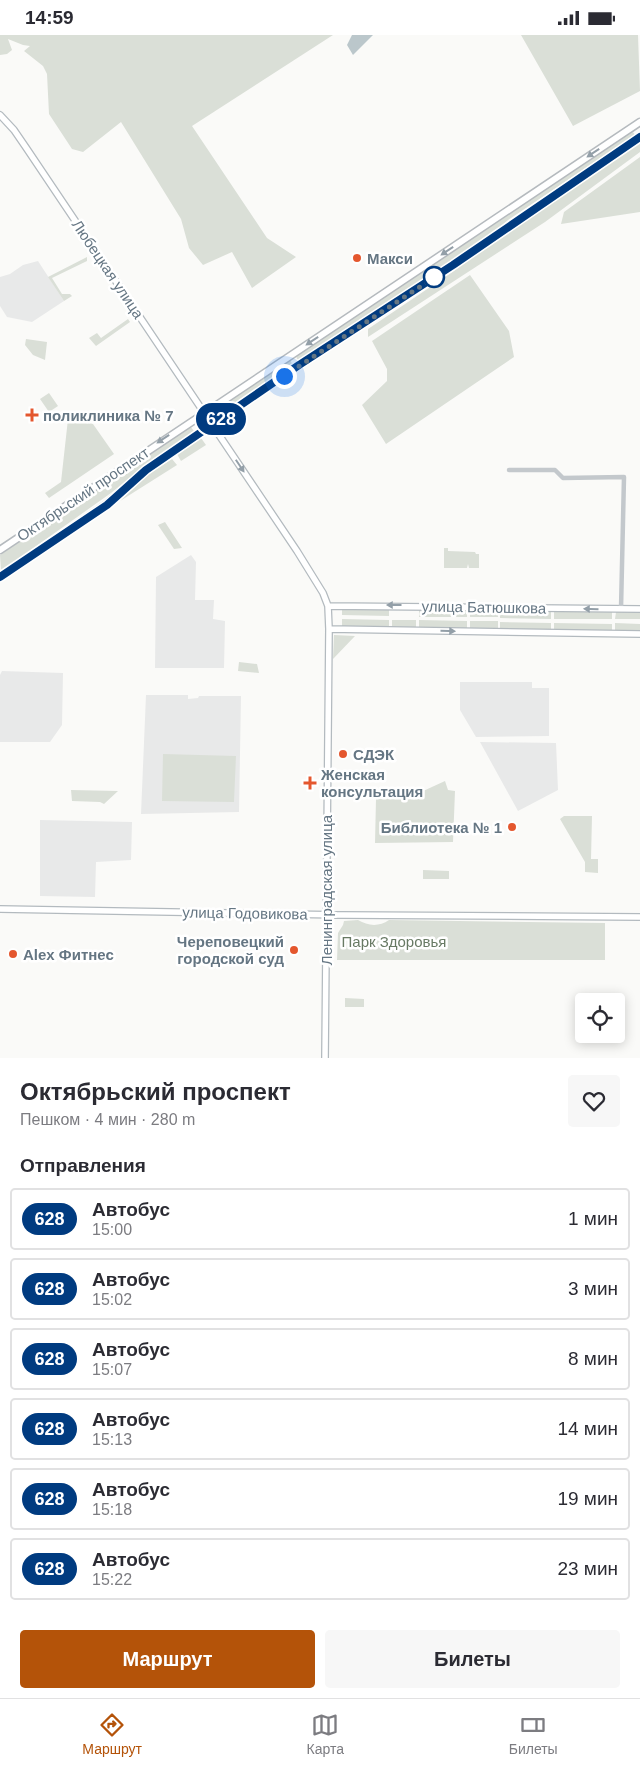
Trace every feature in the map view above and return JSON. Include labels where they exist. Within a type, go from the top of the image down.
[{"type":"main road","name":"Октябрьский проспект","points":[[0,550],[637,124]]},
{"type":"main road","points":[[637,124],[640,138]]},
{"type":"main road","name":"Октябрьский проспект","points":[[0,577],[107,505],[146,470],[299,365],[453,265],[601,165],[608,165],[640,138]]},
{"type":"main road","points":[[293,354],[292,358],[299,365]]},
{"type":"street","name":"Любецкая улица","points":[[0,115],[23,143],[212,425]]},
{"type":"street","name":"Ленинградская улица","points":[[212,425],[297,551],[323,593],[328,606],[325,1058]]},
{"type":"street","points":[[509,470],[555,470],[564,478],[624,477],[622,609]]},
{"type":"street","name":"улица Батюшкова","points":[[328,606],[640,609]]},
{"type":"street","name":"улица Батюшкова","points":[[329,629],[640,634]]},
{"type":"street","name":"улица Годовикова","points":[[0,909],[325,915],[640,917]]},
{"type":"shaded area","points":[[352,35],[373,35],[353,55],[347,45]]},
{"type":"shaded area","points":[[38,261],[64,301],[32,322],[7,317],[0,306],[0,277],[10,274],[23,265]]},
{"type":"shaded area","points":[[191,555],[196,562],[195,600],[214,600],[213,619],[225,621],[224,668],[155,668],[156,577]]},
{"type":"shaded area","points":[[2,671],[63,673],[62,725],[50,742],[0,742],[0,675]]},
{"type":"shaded area","points":[[460,682],[532,682],[532,688],[549,688],[549,736],[476,737],[460,710]]},
{"type":"shaded area","points":[[146,695],[188,695],[188,699],[198,698],[199,696],[241,696],[239,812],[141,814]]},
{"type":"shaded area","points":[[480,742],[556,743],[558,790],[518,811]]},
{"type":"shaded area","points":[[40,820],[132,822],[131,860],[96,862],[95,897],[40,896]]},
{"type":"green space","points":[[0,35],[333,35],[192,126],[267,238],[296,257],[252,288],[232,252],[203,265],[189,248],[181,219],[121,122],[83,152],[72,149],[49,114],[47,74],[43,66],[24,51],[30,46],[8,39],[12,50],[7,54],[0,55]]},
{"type":"green space","points":[[521,35],[638,35],[640,91],[573,126]]},
{"type":"green space","points":[[633,132],[635,135],[508,220],[490,236],[299,360],[297,359],[296,355]]},
{"type":"green space","points":[[640,142],[640,152],[545,222],[368,337],[368,329],[454,271],[526,217]]},
{"type":"green space","points":[[640,157],[640,212],[561,224],[564,212]]},
{"type":"green space","points":[[87,257],[87,261],[52,278],[62,294],[70,294],[72,296],[64,301],[48,277]]},
{"type":"green space","points":[[470,275],[509,331],[514,357],[386,444],[362,405],[387,381],[387,369],[372,341]]},
{"type":"green space","points":[[128,319],[130,322],[96,346],[89,338],[97,333],[101,338]]},
{"type":"green space","points":[[26,339],[47,342],[45,360],[33,355],[25,345]]},
{"type":"green space","points":[[290,359],[292,364],[222,413],[219,408]]},
{"type":"green space","points":[[49,393],[58,406],[49,412],[40,399]]},
{"type":"green space","points":[[68,419],[93,424],[114,454],[49,498],[45,493],[61,482]]},
{"type":"green space","points":[[190,426],[194,431],[1,571],[0,555]]},
{"type":"green space","points":[[201,438],[206,445],[181,461],[177,454]]},
{"type":"green space","points":[[172,459],[177,465],[120,501],[150,473]]},
{"type":"green space","points":[[165,522],[182,548],[174,549],[158,525]]},
{"type":"green space","points":[[444,548],[448,548],[448,551],[475,552],[479,554],[479,568],[469,568],[468,564],[467,568],[444,568]]},
{"type":"green space","points":[[342,608],[389,609],[389,616],[342,615]]},
{"type":"green space","points":[[419,610],[467,610],[467,617],[419,617]]},
{"type":"green space","points":[[470,610],[498,610],[498,617],[470,617]]},
{"type":"green space","points":[[500,611],[551,611],[551,619],[500,618]]},
{"type":"green space","points":[[554,612],[612,612],[612,619],[554,619]]},
{"type":"green space","points":[[616,612],[640,612],[640,619],[615,619]]},
{"type":"green space","points":[[342,619],[389,620],[389,627],[342,626]]},
{"type":"green space","points":[[392,620],[416,620],[416,627],[392,627]]},
{"type":"green space","points":[[419,620],[467,621],[467,628],[419,627]]},
{"type":"green space","points":[[470,621],[498,621],[498,628],[470,628]]},
{"type":"green space","points":[[500,622],[551,623],[551,630],[500,629]]},
{"type":"green space","points":[[554,623],[612,624],[612,631],[554,630]]},
{"type":"green space","points":[[615,623],[640,624],[640,631],[615,630]]},
{"type":"green space","points":[[334,635],[355,636],[333,659]]},
{"type":"green space","points":[[239,662],[257,664],[259,673],[238,671]]},
{"type":"green space","points":[[163,754],[236,756],[234,802],[162,801]]},
{"type":"green space","points":[[445,781],[448,790],[455,791],[453,842],[375,843],[376,799],[417,797],[421,792]]},
{"type":"green space","points":[[71,790],[118,791],[104,804],[100,802],[72,801]]},
{"type":"green space","points":[[564,816],[592,816],[591,859],[598,859],[598,873],[585,872],[585,862],[560,819]]},
{"type":"green space","points":[[423,870],[449,871],[449,879],[423,879]]},
{"type":"green space","name":"Парк Здоровья","points":[[358,920],[373,925],[389,920],[605,923],[605,960],[337,960],[338,933],[344,921]]},
{"type":"green space","points":[[345,998],[364,999],[364,1007],[345,1007]]},
{"type":"bus line","name":"628","points":[[0,577],[107,505],[146,470],[299,365],[453,265],[640,137]]},
{"type":"place","name":"Макси","points":[[357,258]]},
{"type":"place","name":"поликлиника № 7","points":[[32,415]]},
{"type":"place","name":"СДЭК","points":[[343,754]]},
{"type":"place","name":"Женская консультация","points":[[310,783]]},
{"type":"place","name":"Библиотека № 1","points":[[512,827]]},
{"type":"place","name":"Череповецкий городской суд","points":[[294,950]]},
{"type":"place","name":"Alex Фитнес","points":[[13,954]]},
{"type":"route","points":[[284,376],[438,275],[434,277]]}]
